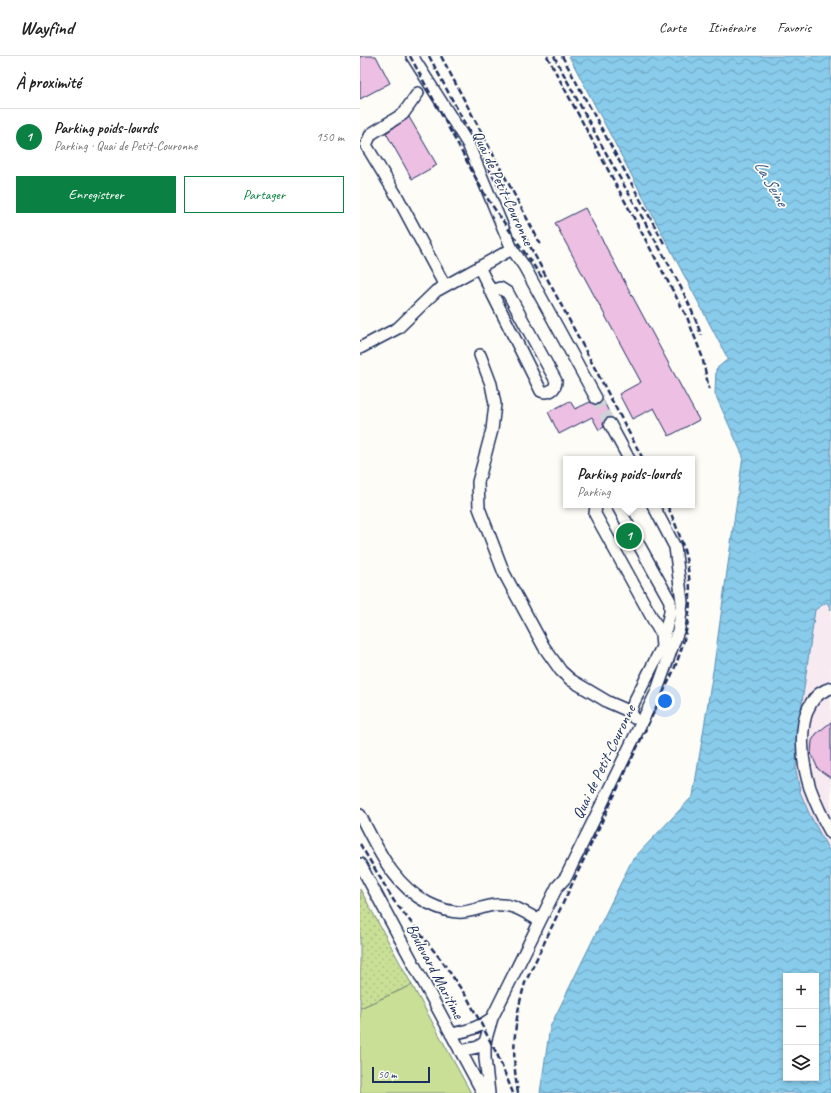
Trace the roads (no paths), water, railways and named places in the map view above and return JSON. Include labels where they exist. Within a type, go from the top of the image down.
[{"type":"street","name":"Quai de Petit-Couronne","points":[[412,56],[468,144],[512,249],[524,266],[596,398]]},
{"type":"street","points":[[418,93],[403,114],[371,134],[366,145],[398,198],[445,286]]},
{"type":"street","points":[[360,348],[398,328],[436,291],[512,249]]},
{"type":"street","points":[[479,267],[490,291],[541,391],[545,393],[551,391],[556,382],[508,293],[500,288],[490,291]]},
{"type":"street","points":[[480,355],[491,384],[495,404],[492,430],[478,482],[479,508],[504,573],[544,647],[561,671],[571,680],[608,702],[636,714],[668,647],[670,601],[620,508]]},
{"type":"street","points":[[610,424],[626,456]]},
{"type":"street","points":[[596,508],[595,514],[668,647]]},
{"type":"street","name":"Quai de Petit-Couronne","points":[[490,1093],[485,1071],[485,1042],[492,1018],[557,887],[566,877],[636,714],[656,693],[668,647],[679,628],[682,602],[675,547],[655,508]]},
{"type":"street","points":[[831,688],[819,694],[810,703],[803,724],[806,774],[810,788],[831,833]]},
{"type":"street","points":[[360,815],[393,874],[404,887],[418,898],[435,907],[461,912],[502,904],[512,906],[540,921]]},
{"type":"street","name":"Boulevard Maritime","points":[[360,864],[483,1093]]},
{"type":"street","points":[[451,1034],[468,1031],[482,1025],[492,1018]]},
{"type":"street","points":[[460,1051],[478,1047],[485,1042]]},
{"type":"water","name":"La Seine","points":[[569,56],[831,56],[831,610],[827,602],[815,610],[797,738],[796,770],[800,792],[809,813],[831,854],[831,1093],[540,1093],[550,1027],[632,860],[693,796],[714,665],[743,456],[715,394],[716,369],[728,359]]},
{"type":"tunnel","points":[[596,398],[610,424]]},
{"type":"railway","points":[[410,56],[485,195],[543,279]]},
{"type":"railway","points":[[429,56],[641,456]]},
{"type":"railway","points":[[441,56],[541,245]]},
{"type":"railway","points":[[547,56],[687,317],[702,356],[709,389]]},
{"type":"railway","points":[[554,56],[605,151],[672,270],[688,302],[701,335]]},
{"type":"railway","points":[[562,56],[665,245]]},
{"type":"railway","points":[[518,1093],[514,1051],[518,1010],[525,983],[673,672],[687,628],[690,588],[688,568],[683,547],[668,508]]},
{"type":"railway","points":[[360,844],[394,901],[442,961],[468,999],[497,1054],[513,1093]]},
{"type":"place","name":"Parking poids-lourds","points":[[629,536]]}]
